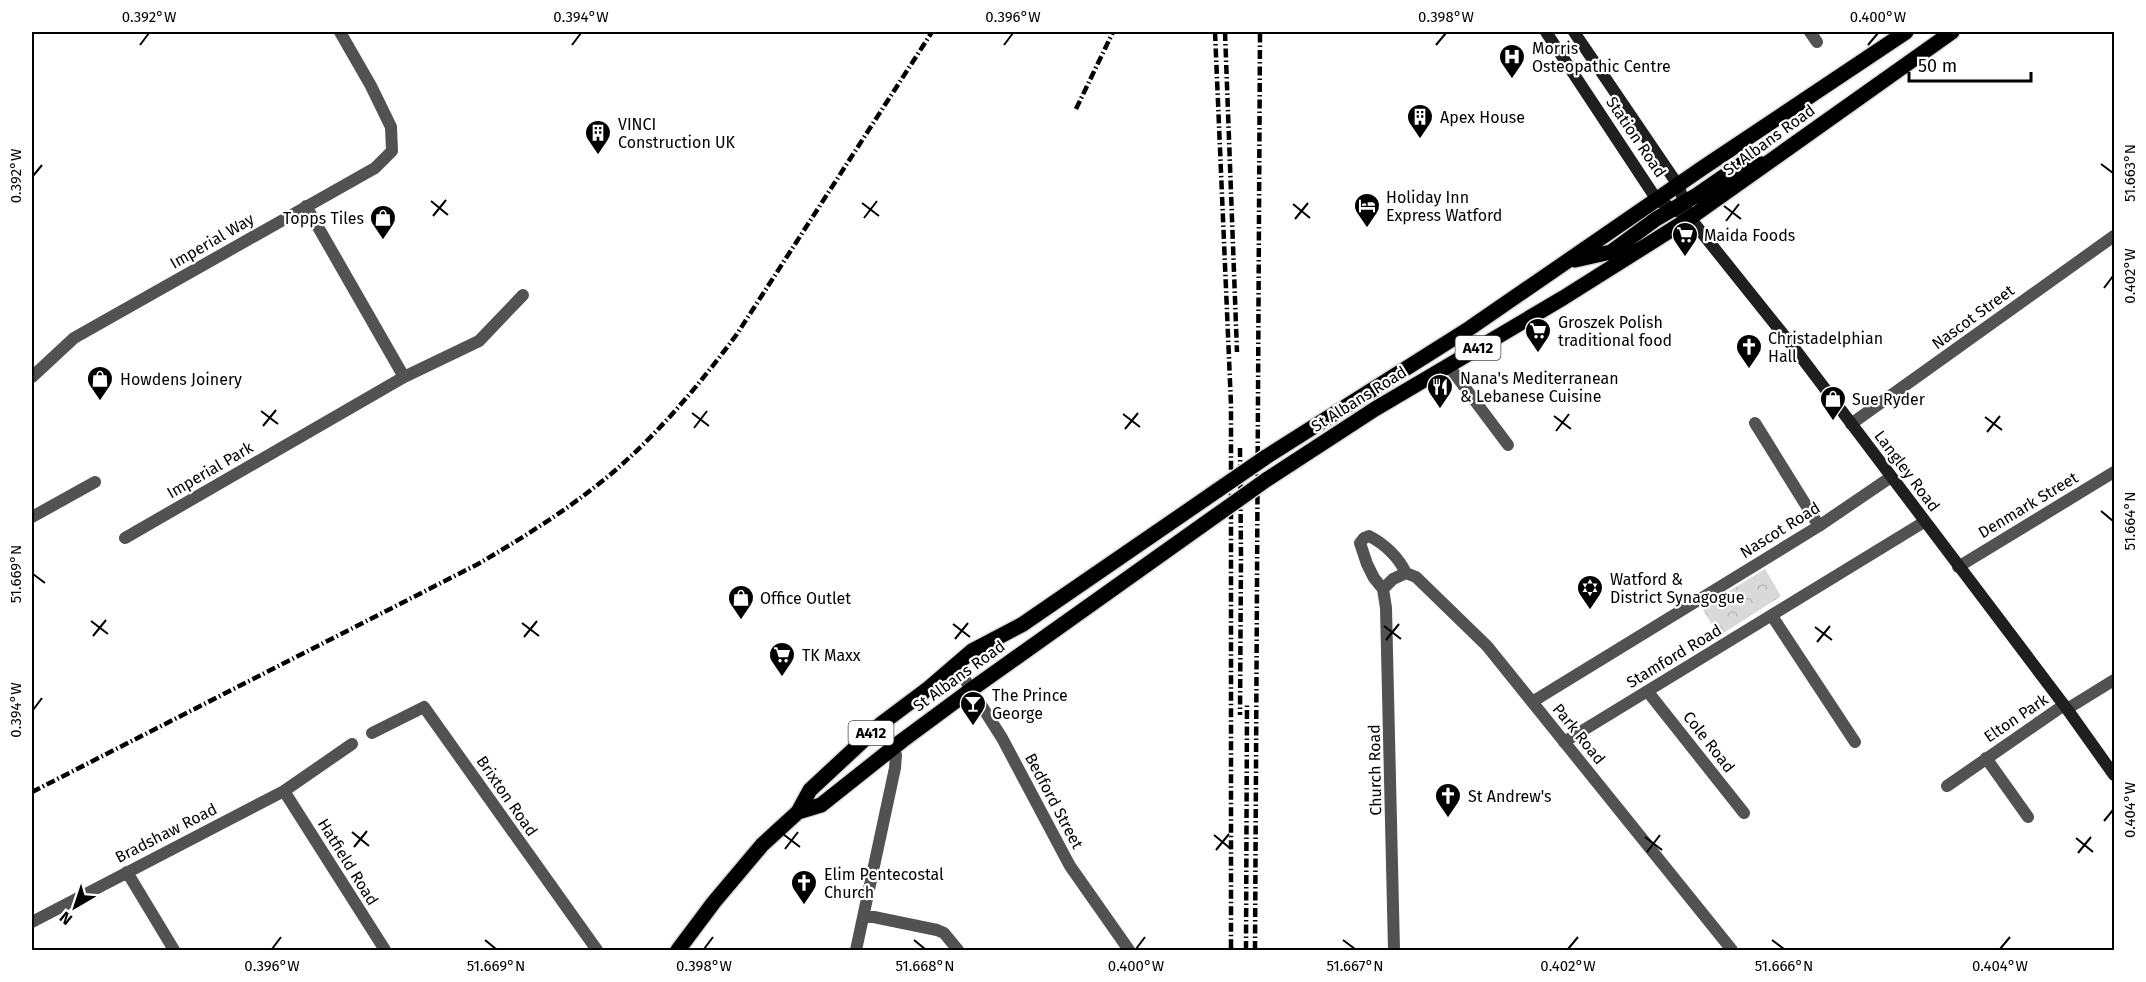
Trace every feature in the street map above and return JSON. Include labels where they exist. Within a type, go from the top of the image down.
[{"type":"main road","name":"St Albans Road","points":[[678,951],[714,902],[762,845],[798,812],[810,790],[863,741],[972,651],[1023,624],[1266,457],[1470,328],[1906,32]]},
{"type":"main road","name":"St Albans Road","points":[[798,812],[821,805],[892,748],[972,689],[1266,480],[1375,409],[1563,298],[1690,218],[1952,32]]},
{"type":"main road","points":[[1568,262],[1611,252],[1742,164],[1764,164]]},
{"type":"main road","points":[[863,741],[878,741],[892,748]]},
{"type":"street","name":"Imperial Way","points":[[32,377],[74,339],[375,168],[392,152],[391,128],[371,86],[340,32]]},
{"type":"street","name":"Station Road","points":[[1546,32],[1657,200],[1679,206],[1690,218]]},
{"type":"street","name":"Station Road","points":[[1574,32],[1678,185]]},
{"type":"street","points":[[1678,185],[1679,206]]},
{"type":"street","points":[[306,206],[404,377]]},
{"type":"street","name":"Langley Road","points":[[1690,218],[1795,349],[2115,775]]},
{"type":"street","name":"Nascot Street","points":[[1851,424],[2115,236]]},
{"type":"street","name":"Imperial Park","points":[[125,538],[404,377],[479,341],[523,295]]},
{"type":"street","points":[[1448,365],[1508,445]]},
{"type":"street","points":[[1755,423],[1819,526]]},
{"type":"street","name":"Denmark Street","points":[[1958,567],[2115,472]]},
{"type":"street","name":"Nascot Road","points":[[1532,702],[1819,526],[1891,477]]},
{"type":"street","points":[[32,518],[95,482]]},
{"type":"street","name":"Stamford Road","points":[[1564,742],[1924,522]]},
{"type":"street","name":"Park Road","points":[[1383,589],[1367,564],[1360,543],[1369,536],[1377,540],[1401,562],[1406,573],[1416,577],[1487,646],[1732,951]]},
{"type":"street","points":[[1383,589],[1393,579],[1406,573]]},
{"type":"street","name":"Church Road","points":[[1383,589],[1389,671],[1394,951]]},
{"type":"street","points":[[1772,616],[1855,742]]},
{"type":"street","name":"Bedford Street","points":[[955,664],[1002,738],[1070,866],[1130,951]]},
{"type":"street","name":"Elton Park","points":[[1947,786],[2066,707],[2115,680]]},
{"type":"street","name":"Cole Road","points":[[1648,692],[1744,813]]},
{"type":"street","name":"Brixton Road","points":[[372,733],[424,707],[597,951]]},
{"type":"street","name":"Bradshaw Road","points":[[32,922],[284,791],[352,744]]},
{"type":"street","points":[[856,951],[895,768],[896,755],[892,748]]},
{"type":"street","name":"Elton Park","points":[[1986,758],[2028,817]]},
{"type":"street","name":"Hatfield Road","points":[[284,791],[385,951]]},
{"type":"street","points":[[127,872],[174,951]]},
{"type":"street","points":[[864,915],[937,930],[944,933],[958,951]]},
{"type":"green space","points":[[1765,569],[1781,596],[1719,636],[1702,608]]},
{"type":"railway","points":[[32,792],[478,564],[546,522],[611,474],[646,442],[678,407],[737,334],[932,32]]},
{"type":"railway","points":[[1076,109],[1113,32]]},
{"type":"railway","points":[[1215,32],[1231,405],[1231,950]]},
{"type":"railway","points":[[1225,32],[1237,352]]},
{"type":"railway","points":[[1255,950],[1260,32]]},
{"type":"railway","points":[[1240,448],[1240,715]]},
{"type":"railway","points":[[1246,950],[1247,705]]},
{"type":"place","name":"Morris Osteopathic Centre","points":[[1512,80]]},
{"type":"place","name":"Apex House","points":[[1420,140]]},
{"type":"place","name":"VINCI Construction UK","points":[[598,156]]},
{"type":"place","name":"Holiday Inn Express Watford","points":[[1367,229]]},
{"type":"place","name":"Topps Tiles","points":[[383,241]]},
{"type":"place","name":"Maida Foods","points":[[1685,258]]},
{"type":"place","name":"Groszek Polish traditional food","points":[[1538,354]]},
{"type":"place","name":"Christadelphian Hall","points":[[1749,370]]},
{"type":"place","name":"Howdens Joinery","points":[[100,402]]},
{"type":"place","name":"Nana's Mediterranean & Lebanese Cuisine","points":[[1440,410]]},
{"type":"place","name":"Sue Ryder","points":[[1833,422]]},
{"type":"place","name":"Watford & District Synagogue","points":[[1590,611]]},
{"type":"place","name":"Office Outlet","points":[[741,621]]},
{"type":"place","name":"TK Maxx","points":[[782,678]]},
{"type":"place","name":"The Prince George","points":[[973,727]]},
{"type":"place","name":"St Andrew's","points":[[1448,819]]},
{"type":"place","name":"Elim Pentecostal Church","points":[[804,906]]}]
